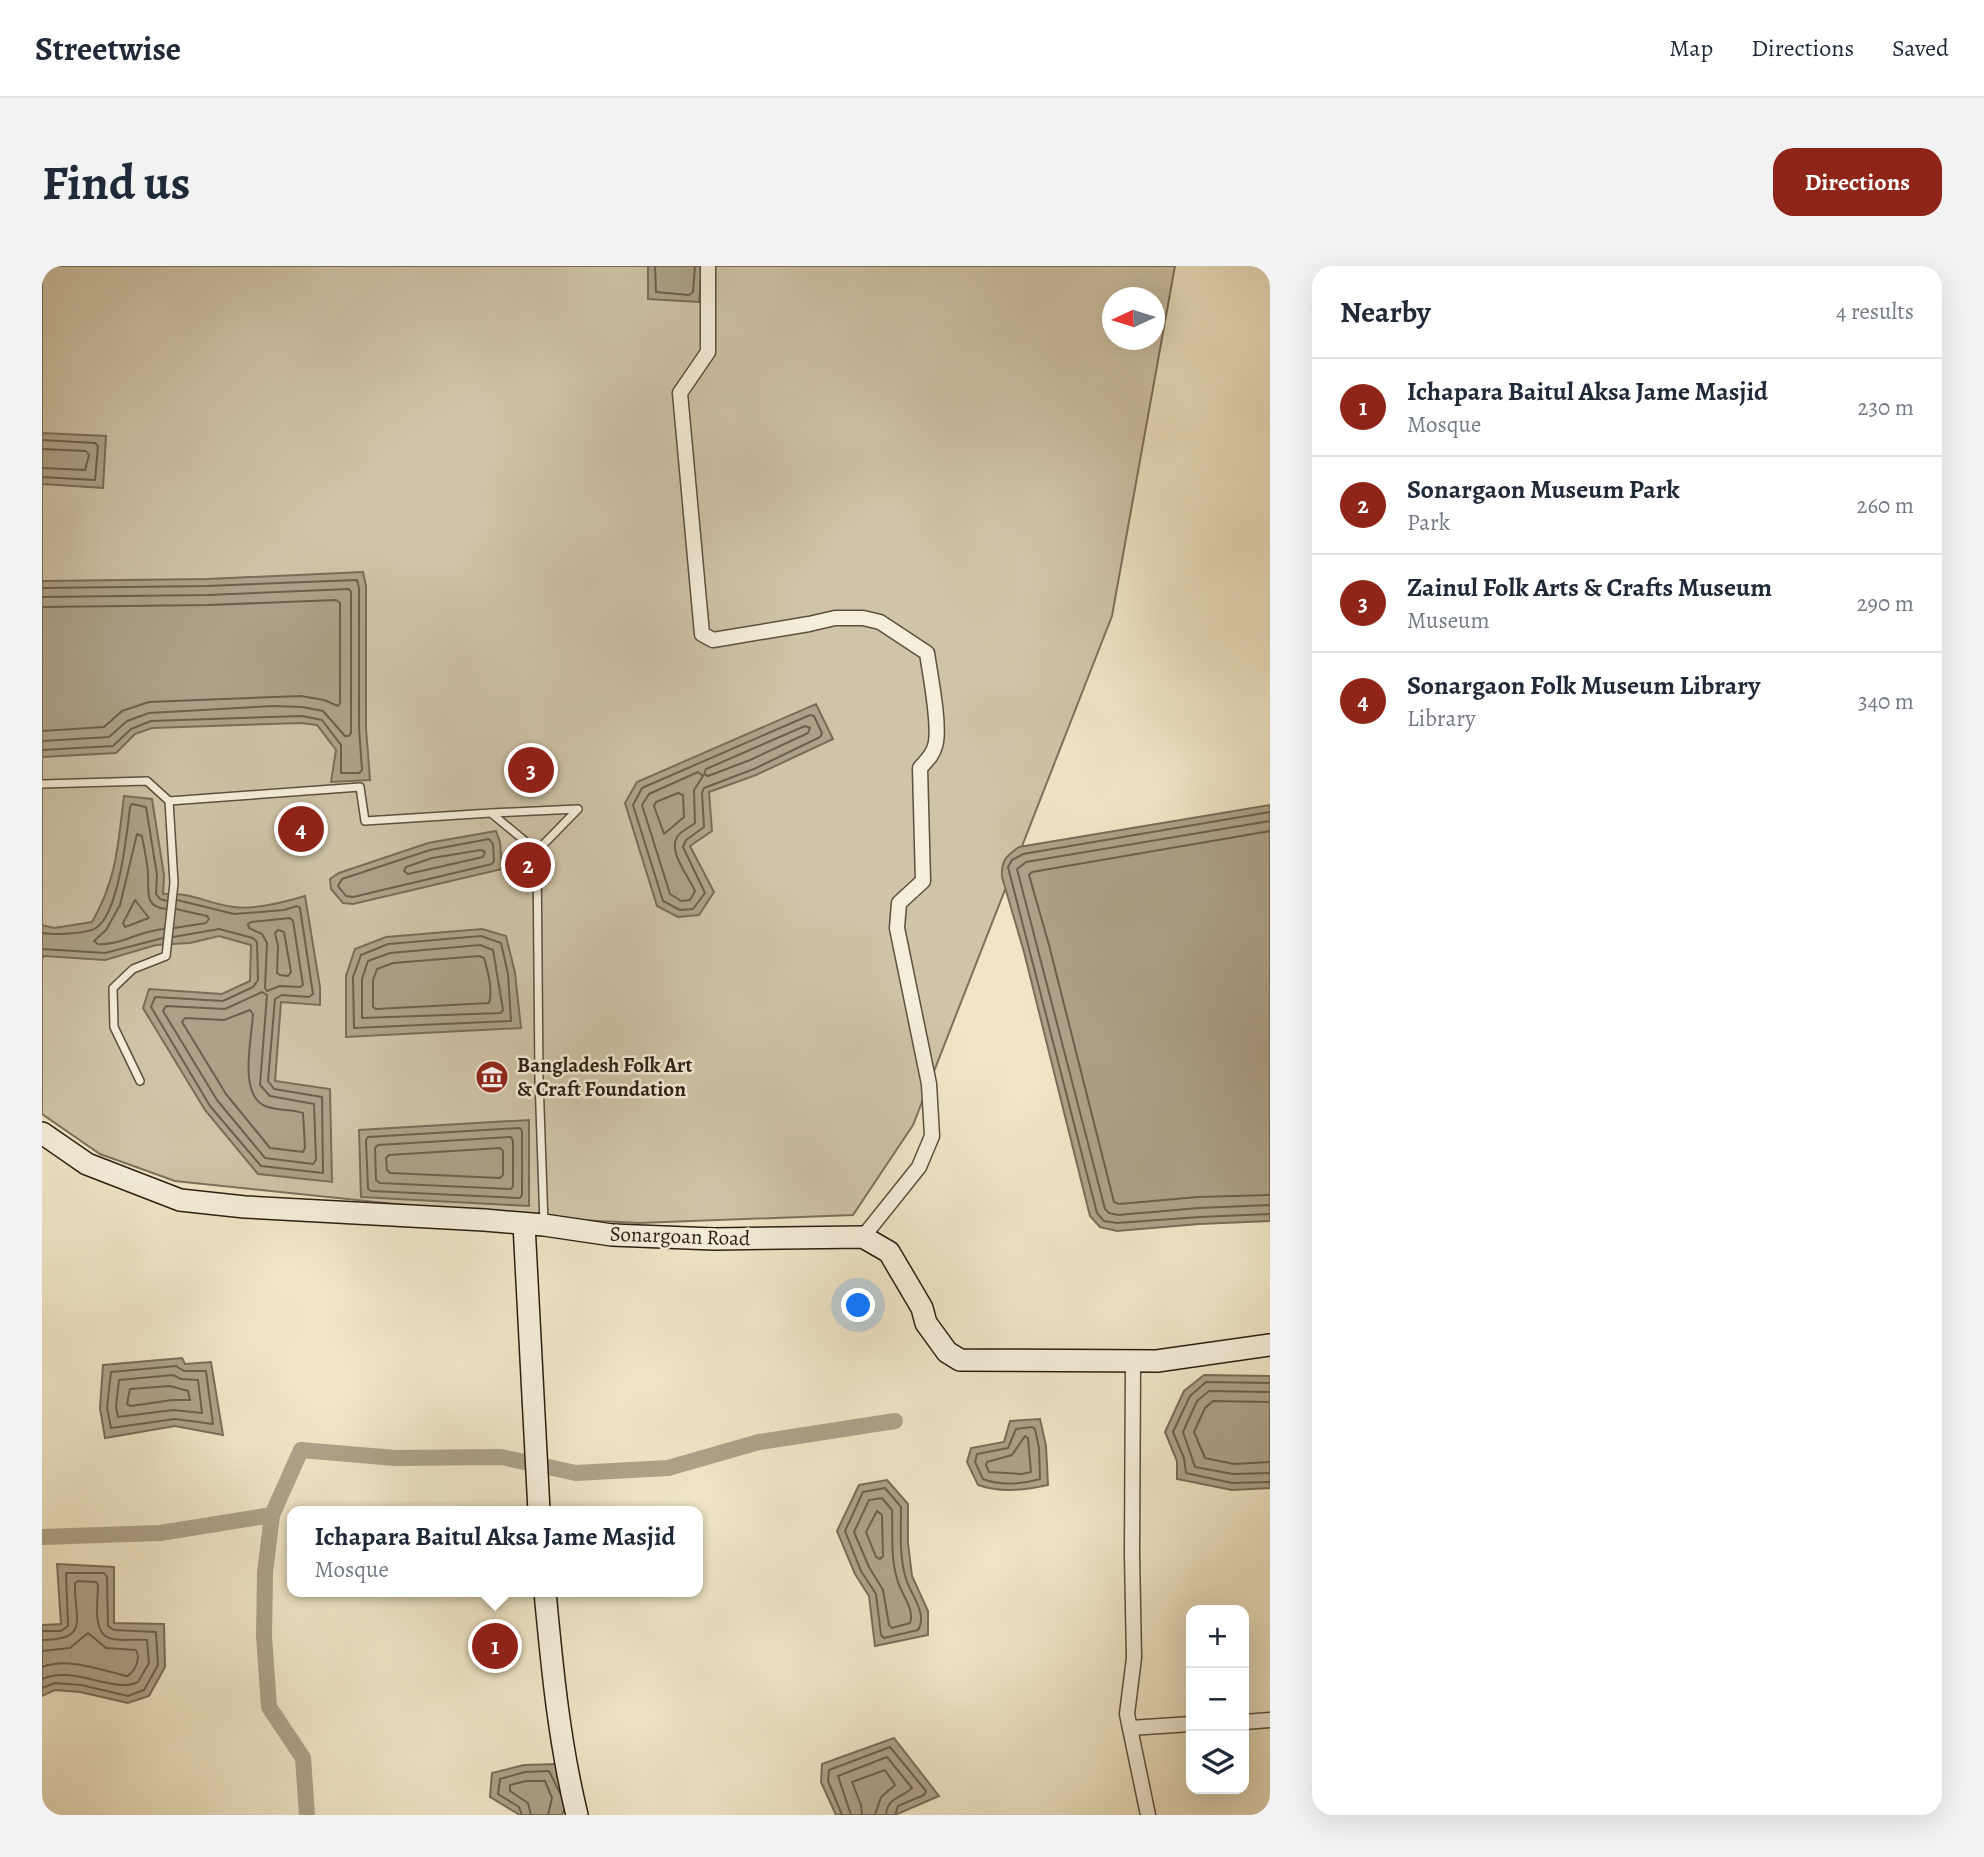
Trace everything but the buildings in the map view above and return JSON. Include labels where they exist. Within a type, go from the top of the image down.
[{"type":"main road","name":"Sonargoan Road","points":[[42,1133],[87,1164],[180,1200],[245,1207],[534,1224],[612,1235],[714,1240],[863,1237]]},
{"type":"main road","points":[[534,1224],[538,1506]]},
{"type":"main road","points":[[863,1237],[889,1252],[922,1308],[926,1322],[947,1352],[960,1360],[1157,1361],[1270,1345]]},
{"type":"main road","points":[[545,1597],[552,1666],[577,1815]]},
{"type":"street","points":[[708,266],[708,352],[680,393],[702,634],[713,640],[835,618],[863,618],[880,622],[927,653],[934,699],[936,744],[930,757],[920,768],[923,881],[900,902],[897,928],[929,1084],[932,1136],[919,1167],[863,1237]]},
{"type":"street","points":[[1133,1361],[1134,1658],[1127,1714],[1148,1815]]},
{"type":"street","points":[[1249,1722],[1270,1720]]},
{"type":"street","points":[[1130,1727],[1186,1724]]},
{"type":"lane","points":[[42,784],[147,781],[169,801],[174,883],[166,956],[133,969],[113,988],[114,1027],[140,1081]]},
{"type":"lane","points":[[169,801],[360,787],[365,821],[578,808],[537,851],[539,1079],[534,1224]]},
{"type":"lane","points":[[491,813],[537,851]]},
{"type":"shaded area","points":[[42,266],[1175,266],[1165,322],[1165,287],[1102,287],[1102,350],[1160,350],[1112,616],[913,1125],[853,1215],[639,1223],[519,1217],[175,1181],[100,1154],[42,1114]]},
{"type":"water","points":[[648,266],[702,266],[699,302],[648,299]]},
{"type":"water","points":[[42,433],[106,436],[103,488],[42,484]]},
{"type":"water","points":[[363,572],[366,586],[366,728],[370,780],[331,782],[336,750],[317,725],[301,723],[152,728],[135,734],[116,753],[42,757],[42,581],[207,579]]},
{"type":"water","points":[[816,704],[833,739],[756,775],[709,792],[712,831],[690,846],[714,892],[699,915],[678,917],[657,906],[625,803],[637,782]]},
{"type":"water","points":[[124,796],[152,799],[164,875],[163,894],[183,895],[242,908],[270,905],[305,896],[320,987],[320,1005],[281,1002],[275,1081],[330,1089],[332,1182],[258,1174],[205,1110],[143,1008],[149,989],[222,994],[250,981],[251,945],[219,936],[190,943],[156,945],[105,960],[42,958],[42,925],[54,928],[92,922],[112,876]]},
{"type":"water","points":[[1270,805],[1270,1221],[1117,1231],[1100,1227],[1090,1216],[1024,952],[1002,877],[1002,867],[1008,856],[1019,847]]},
{"type":"water","points":[[496,831],[500,842],[502,869],[353,904],[343,903],[331,889],[330,879],[339,873],[428,843]]},
{"type":"water","points":[[482,929],[506,936],[515,973],[521,1028],[346,1037],[346,976],[355,949],[386,937]]},
{"type":"water","points":[[529,1120],[529,1206],[361,1197],[359,1130]]},
{"type":"water","points":[[182,1358],[185,1364],[211,1362],[223,1435],[175,1426],[105,1438],[100,1408],[103,1365]]},
{"type":"water","points":[[1204,1375],[1270,1376],[1270,1488],[1232,1490],[1177,1479],[1177,1461],[1165,1432],[1184,1391]]},
{"type":"water","points":[[1040,1419],[1046,1446],[1048,1485],[1013,1490],[978,1485],[967,1462],[971,1448],[1004,1442],[1010,1421]]},
{"type":"water","points":[[887,1480],[908,1504],[908,1543],[912,1576],[928,1611],[928,1635],[875,1646],[869,1596],[855,1574],[837,1531],[859,1485]]},
{"type":"water","points":[[57,1564],[114,1567],[114,1623],[164,1624],[165,1667],[149,1696],[128,1703],[80,1692],[55,1690],[42,1696],[42,1625],[61,1624]]},
{"type":"water","points":[[894,1738],[939,1796],[895,1815],[836,1815],[821,1782],[822,1764]]},
{"type":"water","points":[[556,1764],[569,1799],[562,1815],[520,1815],[490,1797],[492,1773],[524,1765]]},
{"type":"waterway","points":[[42,1537],[160,1533],[272,1515],[301,1450],[395,1458],[501,1457],[576,1473],[668,1468],[759,1442],[895,1421]]},
{"type":"waterway","points":[[272,1515],[265,1573],[264,1636],[269,1707],[303,1758],[307,1815]]},
{"type":"place","name":"Zainul Folk Arts & Crafts Museum","points":[[531,770]]},
{"type":"place","name":"Sonargaon Folk Museum Library","points":[[301,829]]},
{"type":"place","name":"Sonargaon Museum Park","points":[[528,865]]},
{"type":"place","name":"Bangladesh Folk Art & Craft Foundation","points":[[492,1077]]},
{"type":"place","name":"Ichapara Baitul Aksa Jame Masjid","points":[[495,1646]]}]
